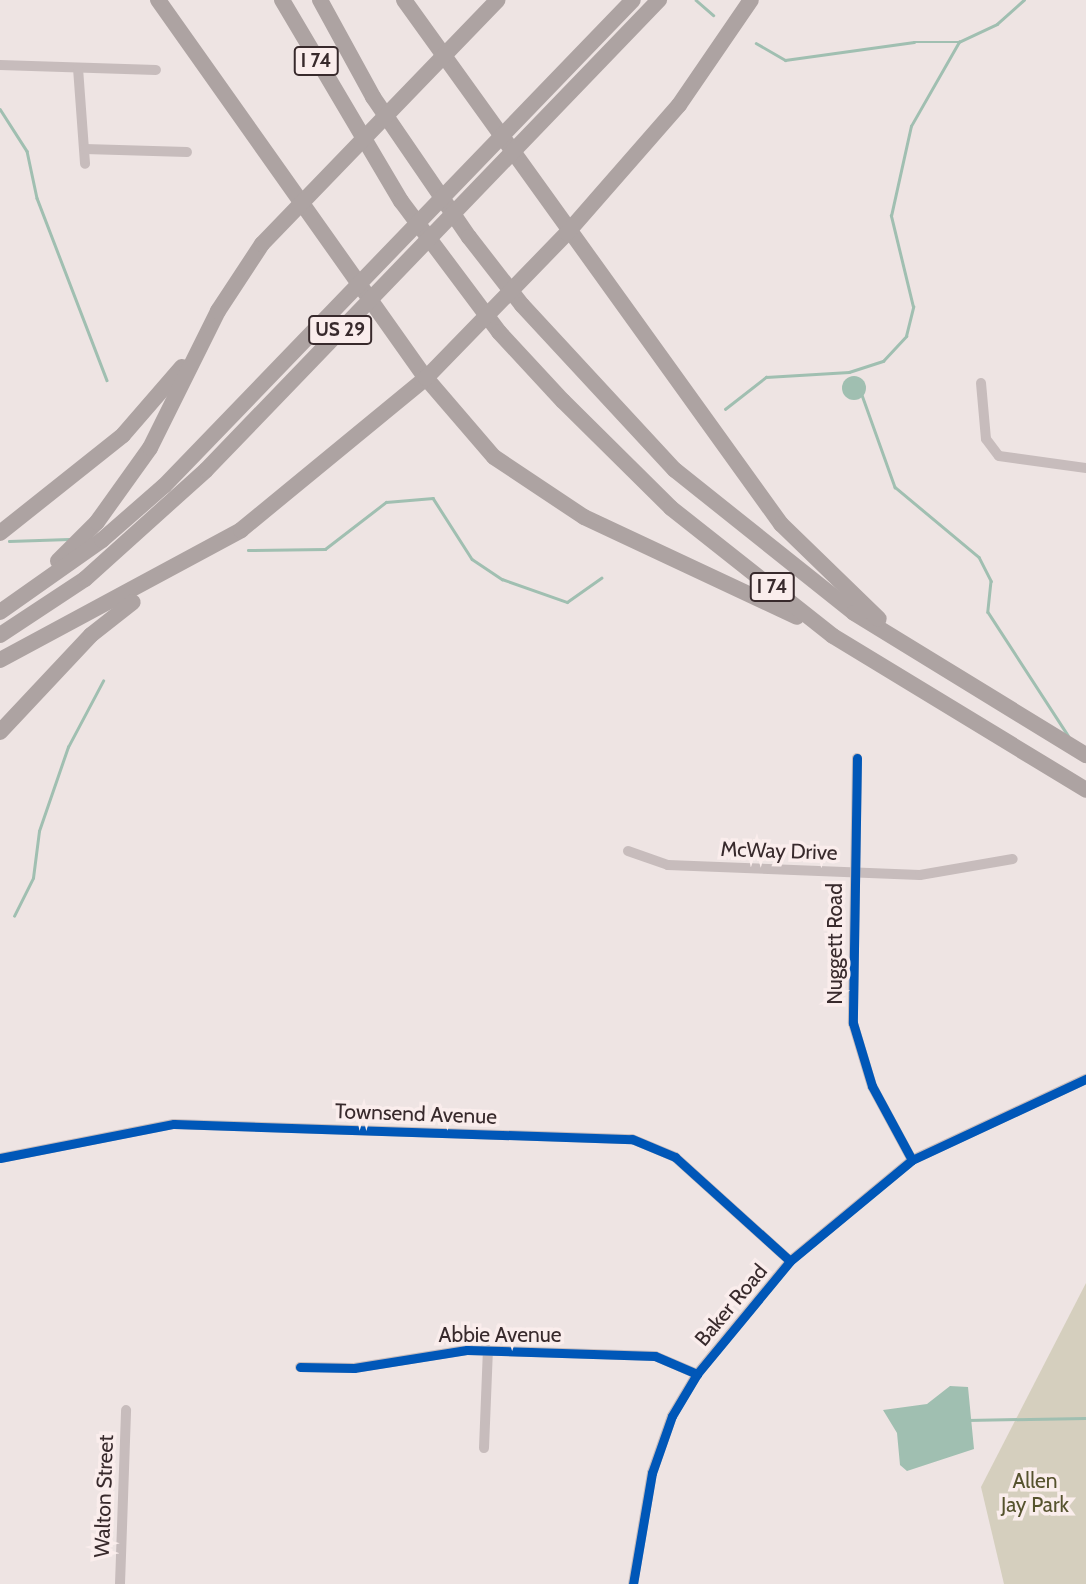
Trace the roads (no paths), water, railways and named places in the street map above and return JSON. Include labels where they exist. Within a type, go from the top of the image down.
[{"type":"highway","points":[[158,0],[459,423],[531,486],[833,636]]},
{"type":"highway","name":"I 74","points":[[282,0],[375,162],[499,332],[671,508],[833,636],[1086,790]]},
{"type":"highway","name":"I 74","points":[[320,0],[373,97],[428,178],[522,305],[675,470],[769,551],[939,671],[1086,755]]},
{"type":"highway","points":[[404,0],[567,233],[781,524],[815,563],[939,671]]},
{"type":"highway","points":[[0,612],[67,554],[126,486],[213,321],[255,253],[498,0]]},
{"type":"highway","name":"US 29","points":[[0,612],[103,540],[164,486],[633,0]]},
{"type":"highway","name":"US 29","points":[[0,635],[85,579],[206,470],[659,0]]},
{"type":"highway","points":[[0,732],[91,635],[183,565],[293,490],[426,378],[567,233],[679,105],[751,0]]},
{"type":"highway","points":[[0,533],[123,435],[213,321]]},
{"type":"highway","points":[[0,660],[183,565]]},
{"type":"street","points":[[0,65],[156,70]]},
{"type":"street","points":[[78,68],[85,164]]},
{"type":"street","points":[[85,149],[187,152]]},
{"type":"street","points":[[981,383],[986,439],[999,456],[1086,468]]},
{"type":"street","name":"Nuggett Road","points":[[857,758],[852,873],[853,1023],[872,1086],[912,1160]]},
{"type":"street","name":"McWay Drive","points":[[628,851],[668,865],[852,873],[932,874],[1013,859]]},
{"type":"street","name":"Baker Road","points":[[633,1584],[658,1451],[697,1374],[790,1261],[912,1160],[1086,1079]]},
{"type":"street","name":"Townsend Avenue","points":[[0,1158],[174,1124],[632,1139],[675,1157],[790,1261]]},
{"type":"street","name":"Abbie Avenue","points":[[300,1367],[354,1368],[441,1350],[488,1350],[656,1356],[697,1374]]},
{"type":"street","points":[[484,1448],[488,1350]]},
{"type":"street","name":"Walton Street","points":[[120,1584],[126,1410]]},
{"type":"waterway","points":[[696,0],[713,15]]},
{"type":"waterway","points":[[725,409],[766,377],[849,372],[883,361],[906,336],[913,307],[891,216],[911,126],[959,42],[997,24],[1024,0]]},
{"type":"waterway","points":[[756,43],[785,60],[914,42],[959,42]]},
{"type":"waterway","points":[[0,109],[27,151],[37,198],[107,380]]},
{"type":"waterway","points":[[862,395],[895,487],[979,557],[991,581],[988,612],[1068,735]]},
{"type":"waterway","points":[[248,550],[325,549],[386,502],[433,498],[472,559],[502,579],[567,602],[601,578]]},
{"type":"waterway","points":[[9,541],[69,539]]},
{"type":"waterway","points":[[14,916],[33,878],[39,831],[68,747],[103,681]]},
{"type":"waterway","points":[[967,1420],[1086,1418]]},
{"type":"park label","name":"Allen Jay Park","points":[[1035,1493]]}]
